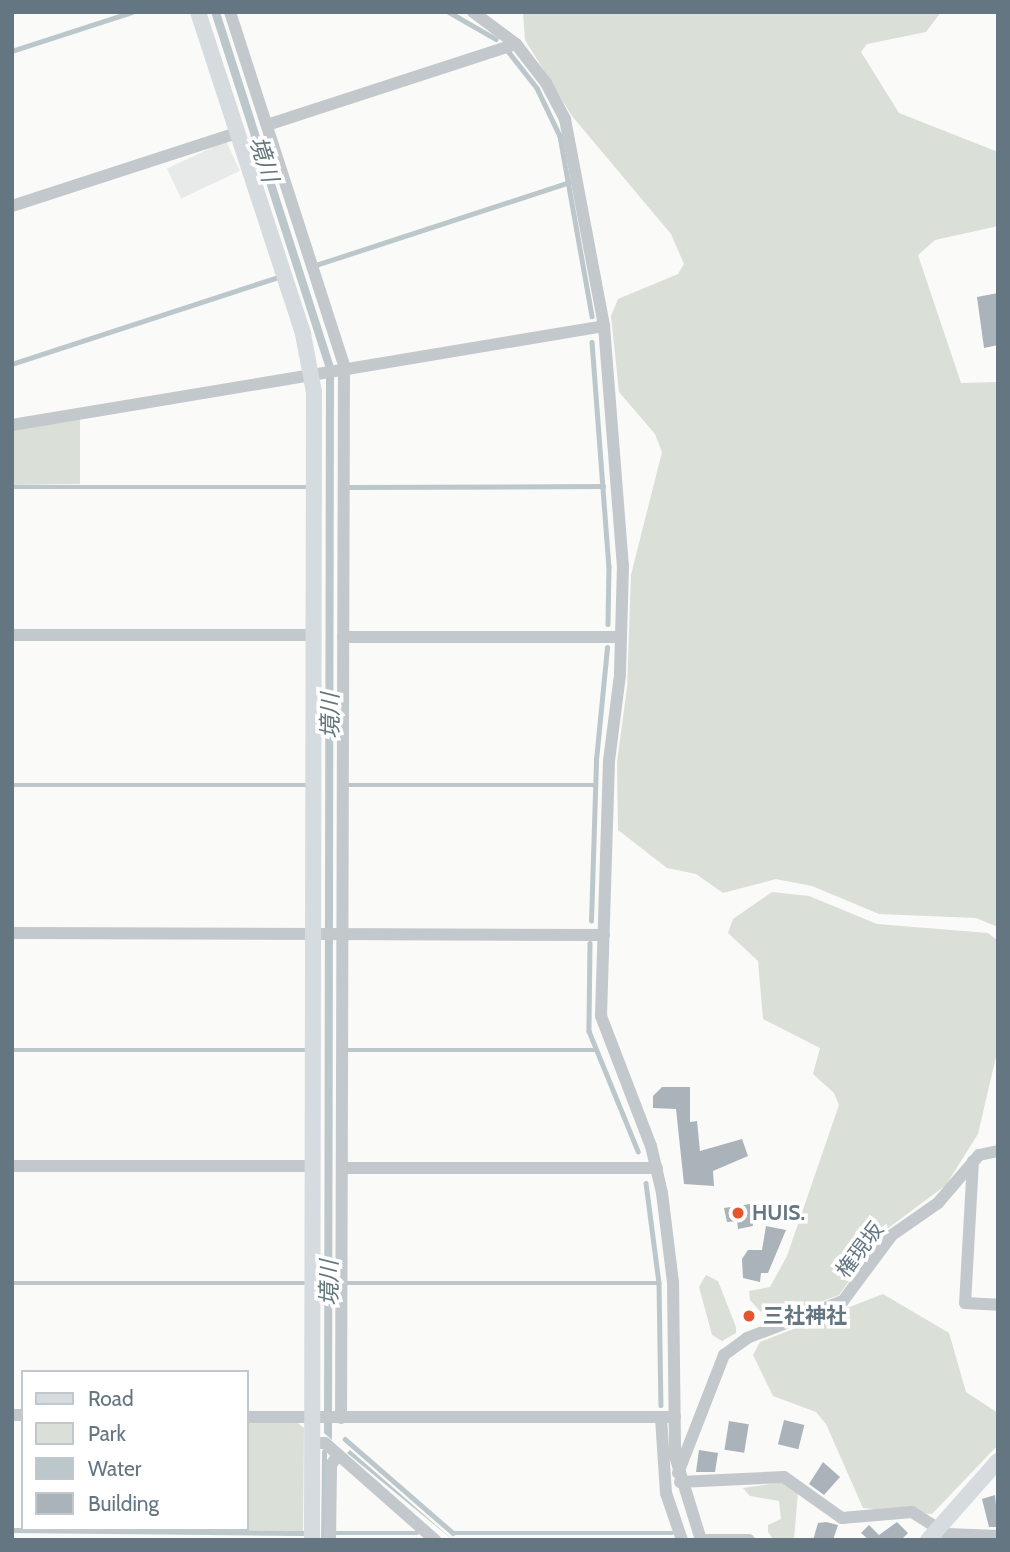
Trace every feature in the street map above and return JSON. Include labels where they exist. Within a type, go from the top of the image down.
[{"type":"street","points":[[198,12],[316,371],[318,933],[313,1166],[316,1418],[312,1443],[312,1540]]},
{"type":"street","points":[[230,12],[341,366],[342,1168],[339,1418]]},
{"type":"street","points":[[472,12],[516,44],[546,83],[570,133],[604,326],[624,565],[621,637],[609,761],[603,1028],[657,1168],[673,1282],[675,1418],[679,1477],[704,1540],[750,1540]]},
{"type":"street","points":[[267,125],[516,44]]},
{"type":"street","points":[[12,206],[237,133]]},
{"type":"street","points":[[12,425],[341,366],[604,326]]},
{"type":"street","points":[[12,635],[315,635]]},
{"type":"street","points":[[343,637],[621,637]]},
{"type":"street","points":[[12,933],[604,934]]},
{"type":"street","points":[[998,1151],[973,1161],[965,1303],[998,1305]]},
{"type":"street","name":"権現坂","points":[[679,1477],[724,1356],[747,1338],[843,1301],[892,1235],[938,1203],[973,1161]]},
{"type":"street","points":[[12,1166],[313,1166]]},
{"type":"street","points":[[342,1168],[657,1168]]},
{"type":"street","points":[[248,1417],[675,1418]]},
{"type":"street","points":[[661,1418],[666,1493],[682,1540]]},
{"type":"street","points":[[312,1443],[325,1443],[435,1540]]},
{"type":"street","points":[[330,1540],[331,1465],[338,1455]]},
{"type":"street","points":[[928,1540],[998,1461]]},
{"type":"street","points":[[679,1477],[785,1478],[842,1518],[912,1512],[940,1527],[947,1534],[998,1536]]},
{"type":"shaded area","points":[[226,141],[240,171],[181,198],[167,168]]},
{"type":"green space","points":[[523,12],[941,12],[926,32],[867,44],[861,52],[899,113],[998,152],[998,226],[935,240],[918,255],[961,383],[998,382],[998,927],[976,918],[879,914],[812,886],[776,879],[723,893],[696,874],[667,868],[618,830],[617,762],[627,688],[631,575],[662,452],[655,434],[619,392],[611,316],[618,299],[678,274],[684,264],[671,234],[572,116],[525,40]]},
{"type":"green space","points":[[80,418],[80,484],[12,485],[12,430]]},
{"type":"green space","points":[[772,892],[809,896],[877,924],[988,933],[998,941],[998,1048],[978,1134],[946,1185],[887,1229],[839,1295],[769,1321],[750,1300],[749,1291],[770,1287],[787,1256],[839,1105],[834,1093],[813,1074],[820,1048],[763,1019],[758,961],[728,933],[733,919]]},
{"type":"green space","points":[[706,1275],[718,1281],[736,1327],[736,1333],[722,1341],[712,1335],[699,1287]]},
{"type":"green space","points":[[883,1294],[949,1333],[966,1392],[998,1413],[998,1445],[932,1514],[863,1508],[826,1424],[816,1412],[773,1396],[753,1355],[760,1342]]},
{"type":"green space","points":[[248,1422],[298,1423],[304,1428],[303,1531],[248,1530]]},
{"type":"green space","points":[[784,1482],[798,1492],[794,1540],[774,1540],[768,1532],[768,1525],[781,1519],[779,1501],[750,1496],[743,1488]]},
{"type":"water","name":"境川","points":[[211,12],[220,12],[334,367],[332,1440],[324,1433],[326,369]]},
{"type":"water","points":[[350,1450],[453,1540],[347,1453]]},
{"type":"building","points":[[998,293],[998,345],[984,348],[977,297]]},
{"type":"building","points":[[662,1087],[690,1087],[690,1122],[697,1121],[700,1151],[742,1139],[748,1156],[713,1171],[714,1186],[684,1184],[676,1109],[653,1108],[653,1096]]},
{"type":"building","points":[[750,1204],[753,1226],[738,1229],[737,1221],[727,1222],[724,1208]]},
{"type":"building","points":[[766,1226],[786,1230],[768,1273],[761,1273],[760,1282],[743,1278],[742,1259],[748,1250],[762,1250]]},
{"type":"building","points":[[784,1420],[804,1425],[798,1449],[778,1444]]},
{"type":"building","points":[[729,1421],[749,1424],[744,1453],[724,1450]]},
{"type":"building","points":[[699,1450],[718,1453],[715,1472],[696,1472]]},
{"type":"building","points":[[823,1462],[840,1477],[824,1495],[809,1484]]},
{"type":"building","points":[[995,1495],[998,1527],[989,1527],[982,1499]]},
{"type":"building","points":[[897,1522],[908,1533],[901,1540],[869,1540],[861,1533],[869,1525],[879,1535]]},
{"type":"building","points":[[818,1523],[838,1525],[833,1540],[813,1540]]},
{"type":"waterway","points":[[12,51],[132,12]]},
{"type":"waterway","points":[[449,12],[496,39]]},
{"type":"waterway","points":[[508,51],[537,88],[560,136],[592,316]]},
{"type":"waterway","points":[[316,265],[570,182]]},
{"type":"waterway","points":[[12,364],[275,278]]},
{"type":"waterway","points":[[592,342],[609,566],[608,624]]},
{"type":"waterway","points":[[348,487],[603,486]]},
{"type":"waterway","points":[[12,487],[307,487]]},
{"type":"waterway","points":[[591,921],[596,760],[607,648]]},
{"type":"waterway","points":[[12,785],[306,785]]},
{"type":"waterway","points":[[347,785],[595,785]]},
{"type":"waterway","points":[[590,943],[589,1031],[638,1151]]},
{"type":"waterway","points":[[12,1050],[305,1050]]},
{"type":"waterway","points":[[346,1050],[595,1050]]},
{"type":"waterway","points":[[646,1183],[659,1283],[661,1405]]},
{"type":"waterway","name":"境川","points":[[12,1283],[304,1283]]},
{"type":"waterway","name":"境川","points":[[346,1283],[659,1283]]},
{"type":"waterway","points":[[345,1439],[453,1533],[672,1533]]},
{"type":"waterway","points":[[323,1540],[324,1452]]},
{"type":"waterway","points":[[12,1530],[21,1530]]},
{"type":"waterway","points":[[109,1531],[303,1533]]},
{"type":"waterway","points":[[334,1533],[417,1533]]},
{"type":"place","name":"HUIS.","points":[[738,1213]]},
{"type":"place","name":"三社神社","points":[[749,1316]]}]
